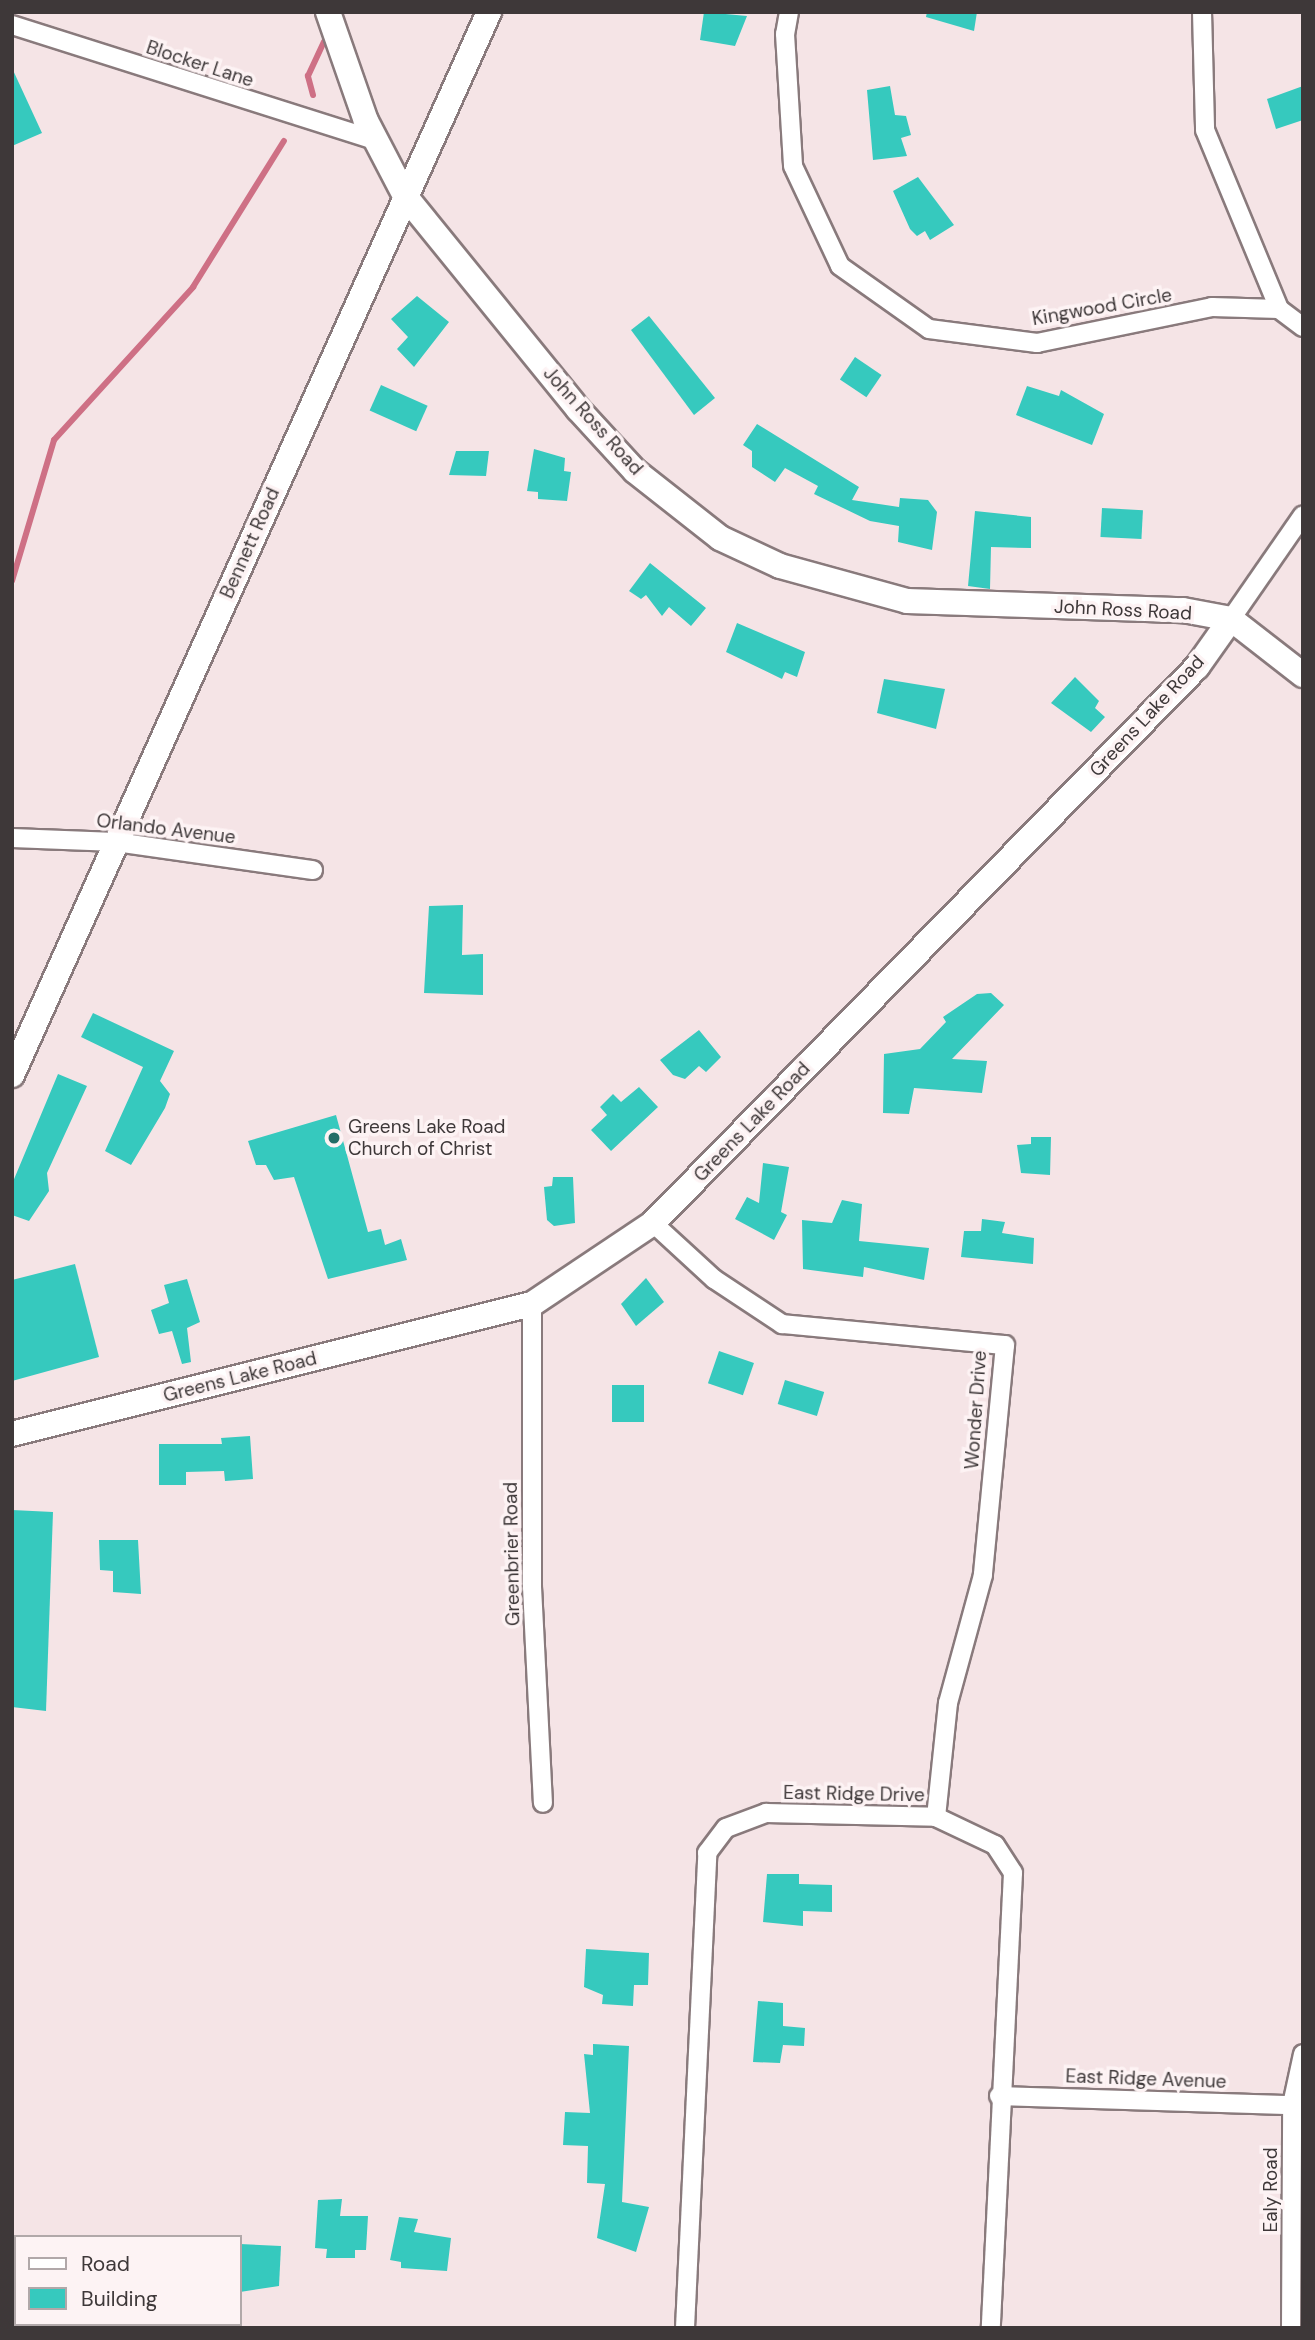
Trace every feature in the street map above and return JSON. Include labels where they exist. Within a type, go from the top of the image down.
[{"type":"street","name":"John Ross Road","points":[[328,12],[375,140],[405,196],[578,410],[635,471],[720,538],[780,566],[907,601],[1183,610],[1231,619],[1303,675]]},
{"type":"street","name":"Bennett Road","points":[[12,1075],[489,12]]},
{"type":"street","name":"Kingwood Circle","points":[[789,12],[785,34],[793,166],[840,266],[929,329],[1037,343],[1212,307],[1279,309]]},
{"type":"street","points":[[1202,12],[1205,130],[1279,309],[1303,327]]},
{"type":"street","name":"Blocker Lane","points":[[12,26],[375,140]]},
{"type":"street","name":"Greens Lake Road","points":[[12,1434],[532,1304],[653,1223],[1197,667],[1303,515]]},
{"type":"street","name":"Orlando Avenue","points":[[12,838],[116,842],[313,870]]},
{"type":"street","name":"Wonder Drive","points":[[653,1223],[714,1279],[782,1324],[1005,1345],[982,1576],[948,1703],[936,1817]]},
{"type":"street","name":"Greenbrier Road","points":[[532,1304],[532,1587],[543,1803]]},
{"type":"street","name":"East Ridge Drive","points":[[685,2328],[708,1853],[726,1828],[765,1813],[936,1817],[995,1845],[1013,1873],[999,2096],[991,2328]]},
{"type":"street","name":"Ealy Road","points":[[1291,2328],[1292,2105],[1303,2054]]},
{"type":"street","name":"East Ridge Avenue","points":[[999,2096],[1292,2105]]},
{"type":"building","points":[[704,12],[747,16],[735,46],[700,40]]},
{"type":"building","points":[[927,12],[977,12],[974,31],[926,17]]},
{"type":"building","points":[[12,68],[42,133],[12,146]]},
{"type":"building","points":[[890,86],[895,115],[906,116],[911,135],[901,138],[907,156],[873,160],[867,90]]},
{"type":"building","points":[[1303,86],[1303,120],[1276,129],[1267,99]]},
{"type":"building","points":[[918,177],[954,225],[930,240],[925,231],[917,236],[910,229],[893,191]]},
{"type":"building","points":[[417,296],[449,322],[414,367],[397,349],[408,337],[391,319]]},
{"type":"building","points":[[649,316],[715,398],[694,415],[631,330]]},
{"type":"building","points":[[855,357],[882,375],[866,397],[840,379]]},
{"type":"building","points":[[381,385],[428,406],[416,431],[370,411]]},
{"type":"building","points":[[1027,386],[1059,396],[1061,390],[1104,414],[1092,445],[1016,415]]},
{"type":"building","points":[[757,424],[859,487],[852,500],[899,507],[900,498],[928,500],[937,512],[932,550],[898,542],[899,526],[870,521],[814,494],[818,486],[785,468],[775,482],[752,467],[752,451],[743,445]]},
{"type":"building","points":[[534,449],[565,458],[564,471],[571,472],[567,501],[538,499],[538,492],[527,491]]},
{"type":"building","points":[[456,451],[489,451],[486,476],[449,475]]},
{"type":"building","points":[[1102,508],[1143,510],[1141,539],[1100,537]]},
{"type":"building","points":[[975,511],[1031,517],[1031,548],[991,547],[990,589],[968,586]]},
{"type":"building","points":[[650,563],[706,608],[691,626],[669,607],[662,616],[646,595],[641,599],[629,591]]},
{"type":"building","points":[[737,623],[805,652],[797,677],[785,672],[782,679],[726,652]]},
{"type":"building","points":[[1075,677],[1099,701],[1095,708],[1105,717],[1091,732],[1051,703]]},
{"type":"building","points":[[884,679],[945,689],[936,729],[877,713]]},
{"type":"building","points":[[463,905],[462,955],[483,954],[483,995],[424,993],[429,906]]},
{"type":"building","points":[[991,993],[1004,1005],[952,1059],[987,1061],[982,1093],[914,1088],[909,1114],[883,1113],[884,1054],[920,1049],[946,1022],[943,1017],[977,994]]},
{"type":"building","points":[[93,1013],[174,1051],[160,1081],[170,1094],[165,1108],[131,1165],[105,1151],[143,1067],[81,1037]]},
{"type":"building","points":[[699,1030],[721,1057],[706,1072],[699,1066],[685,1079],[673,1075],[660,1060]]},
{"type":"building","points":[[58,1074],[87,1086],[47,1173],[49,1191],[29,1221],[12,1215],[12,1184]]},
{"type":"building","points":[[639,1087],[658,1107],[611,1151],[591,1130],[607,1115],[600,1107],[613,1094],[621,1102]]},
{"type":"building","points":[[336,1115],[368,1232],[381,1229],[385,1245],[401,1239],[407,1260],[328,1279],[294,1177],[274,1180],[266,1165],[256,1165],[248,1141]]},
{"type":"building","points":[[1031,1137],[1051,1137],[1050,1175],[1021,1173],[1017,1145],[1031,1144]]},
{"type":"building","points":[[763,1163],[789,1167],[781,1212],[787,1215],[774,1240],[735,1219],[747,1197],[759,1203]]},
{"type":"building","points":[[553,1177],[573,1177],[575,1223],[554,1226],[547,1220],[544,1187],[552,1186]]},
{"type":"building","points":[[842,1200],[862,1204],[859,1241],[929,1248],[924,1280],[864,1267],[863,1277],[803,1269],[802,1220],[832,1223]]},
{"type":"building","points":[[982,1219],[1005,1222],[1002,1233],[1034,1238],[1033,1264],[961,1257],[964,1231],[981,1231]]},
{"type":"building","points":[[75,1264],[99,1357],[12,1381],[12,1280]]},
{"type":"building","points":[[646,1278],[664,1302],[636,1326],[621,1304]]},
{"type":"building","points":[[187,1279],[200,1322],[187,1328],[191,1362],[182,1364],[172,1331],[159,1334],[151,1310],[169,1303],[164,1285]]},
{"type":"building","points":[[719,1351],[754,1363],[743,1395],[708,1383]]},
{"type":"building","points":[[785,1380],[824,1392],[817,1416],[778,1404]]},
{"type":"building","points":[[612,1385],[644,1385],[644,1422],[612,1422]]},
{"type":"building","points":[[250,1436],[253,1479],[225,1481],[224,1471],[186,1472],[186,1485],[159,1485],[159,1444],[222,1444],[221,1438]]},
{"type":"building","points":[[12,1510],[53,1512],[46,1711],[12,1707]]},
{"type":"building","points":[[99,1540],[138,1540],[141,1594],[113,1592],[113,1571],[100,1570]]},
{"type":"building","points":[[767,1874],[799,1874],[799,1884],[832,1885],[832,1912],[803,1911],[803,1926],[763,1922]]},
{"type":"building","points":[[586,1949],[649,1953],[648,1985],[634,1985],[633,2006],[602,2004],[603,1995],[584,1987]]},
{"type":"building","points":[[758,2001],[783,2003],[783,2026],[805,2028],[804,2046],[783,2045],[780,2063],[753,2062]]},
{"type":"building","points":[[593,2044],[629,2046],[622,2202],[649,2207],[636,2252],[597,2238],[605,2184],[587,2183],[588,2146],[563,2145],[565,2112],[590,2113],[584,2054],[593,2055]]},
{"type":"building","points":[[342,2199],[340,2216],[368,2216],[366,2250],[355,2250],[355,2258],[326,2258],[327,2249],[315,2248],[318,2200]]},
{"type":"building","points":[[399,2217],[418,2219],[414,2232],[451,2238],[447,2271],[401,2268],[401,2262],[390,2260]]},
{"type":"building","points":[[242,2244],[281,2246],[279,2286],[242,2292]]},
{"type":"waterway","points":[[313,95],[308,76],[324,41]]},
{"type":"waterway","points":[[12,581],[54,440],[193,287],[284,141]]},
{"type":"place","name":"Greens Lake Road Church of Christ","points":[[334,1138]]}]
